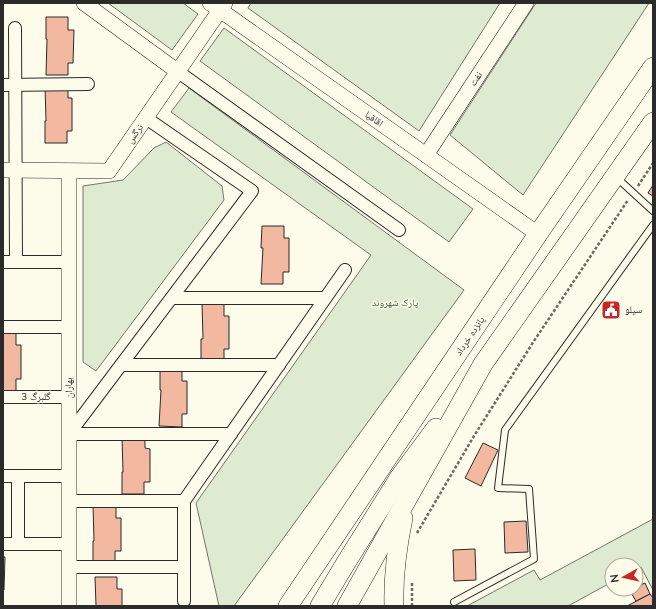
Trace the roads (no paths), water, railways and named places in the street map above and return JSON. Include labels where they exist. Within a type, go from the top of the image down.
[{"type":"main road","name":"پانزده خرداد","points":[[288,606],[538,234],[653,67]]},
{"type":"main road","points":[[320,606],[399,478],[483,364],[653,122]]},
{"type":"main road","points":[[347,606],[483,364]]},
{"type":"main road","points":[[394,606],[397,546],[405,503]]},
{"type":"street","points":[[84,3],[399,230]]},
{"type":"street","name":"نفت","points":[[426,155],[526,3]]},
{"type":"street","name":"نرگس","points":[[9,170],[109,171],[178,70],[218,5]]},
{"type":"street","name":"اقاقیا","points":[[218,5],[538,234]]},
{"type":"street","points":[[15,28],[16,85],[9,170],[16,262]]},
{"type":"street","points":[[3,85],[88,84]]},
{"type":"street","points":[[69,434],[252,192],[146,118]]},
{"type":"street","name":"بهاران","points":[[69,171],[69,606]]},
{"type":"street","points":[[3,262],[69,262]]},
{"type":"street","points":[[184,601],[184,501],[345,270]]},
{"type":"street","points":[[172,298],[325,298]]},
{"type":"street","points":[[3,327],[69,327]]},
{"type":"street","points":[[121,365],[279,365]]},
{"type":"street","name":"گلبرگ 3","points":[[3,397],[69,398]]},
{"type":"street","points":[[69,434],[231,434]]},
{"type":"street","points":[[3,476],[69,476]]},
{"type":"street","points":[[18,476],[18,544]]},
{"type":"street","points":[[69,501],[184,501]]},
{"type":"street","points":[[3,544],[69,544]]},
{"type":"street","points":[[69,567],[184,567]]},
{"type":"lane","points":[[615,176],[653,211]]},
{"type":"lane","points":[[454,602],[534,559],[529,489],[498,488],[505,430],[653,225]]},
{"type":"place","name":"سیلو","points":[[611,310]]},
{"type":"park label","name":"پارک شهروند","points":[[395,303]]}]
